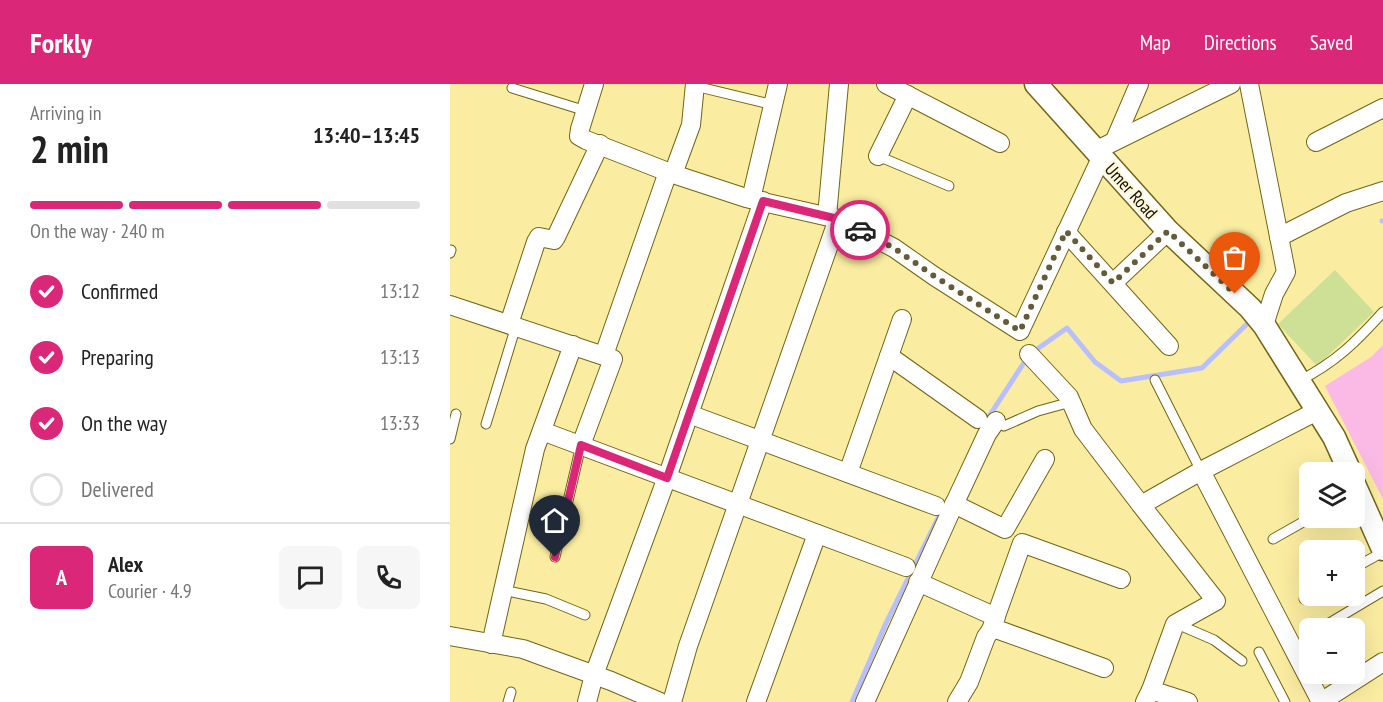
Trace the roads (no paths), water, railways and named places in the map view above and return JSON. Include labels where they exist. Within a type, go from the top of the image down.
[{"type":"street","points":[[594,84],[579,136],[671,173],[757,200],[832,218],[894,248],[1020,331],[1104,150],[1139,84]]},
{"type":"street","points":[[587,702],[594,675],[689,414],[757,200],[778,84]]},
{"type":"street","points":[[672,702],[688,646],[760,440],[832,218],[839,84]]},
{"type":"street","name":"Umer Road","points":[[1036,84],[1104,150],[1168,231],[1257,317],[1334,437],[1345,462]]},
{"type":"street","points":[[1104,150],[1231,84]]},
{"type":"street","points":[[1250,84],[1286,272],[1274,294],[1257,317]]},
{"type":"street","points":[[600,354],[604,355],[691,125],[695,85]]},
{"type":"street","points":[[878,156],[897,88],[1000,144]]},
{"type":"street","points":[[1316,142],[1383,108]]},
{"type":"street","points":[[513,325],[536,242],[539,237],[554,240],[556,237],[600,144]]},
{"type":"street","points":[[1279,237],[1346,203],[1383,191]]},
{"type":"street","points":[[1066,231],[1169,346]]},
{"type":"street","points":[[1113,283],[1168,231]]},
{"type":"street","points":[[450,305],[613,359],[581,445]]},
{"type":"street","points":[[848,473],[902,319]]},
{"type":"street","points":[[491,644],[535,449],[573,345]]},
{"type":"street","points":[[1029,354],[1069,397],[1083,429],[1216,601],[1175,624],[1148,696],[1188,702]]},
{"type":"street","points":[[865,702],[918,582],[945,505],[987,434],[987,420],[889,356]]},
{"type":"street","points":[[1142,505],[1201,471],[1317,411]]},
{"type":"street","points":[[689,414],[848,473],[945,505],[1005,529],[1045,459]]},
{"type":"street","points":[[542,431],[906,567]]},
{"type":"street","points":[[1201,471],[1321,702],[1383,662]]},
{"type":"street","name":"Umer Road","points":[[1365,509],[1383,550]]},
{"type":"street","points":[[756,702],[817,534]]},
{"type":"street","points":[[957,702],[969,682],[993,624],[1022,543],[1121,579]]},
{"type":"street","points":[[918,582],[993,624],[996,629],[1104,668]]},
{"type":"street","points":[[450,636],[523,649],[660,702]]},
{"type":"lane","points":[[695,85],[774,105]]},
{"type":"lane","points":[[512,88],[586,111]]},
{"type":"lane","points":[[878,156],[949,186]]},
{"type":"lane","points":[[1299,381],[1342,354],[1383,312]]},
{"type":"lane","points":[[486,424],[513,325]]},
{"type":"lane","points":[[1155,380],[1201,471]]},
{"type":"lane","points":[[987,420],[1004,426],[1038,411],[1071,402]]},
{"type":"lane","points":[[450,440],[456,414]]},
{"type":"lane","points":[[555,557],[581,445]]},
{"type":"lane","points":[[1273,539],[1299,524]]},
{"type":"lane","points":[[1365,561],[1383,550]]},
{"type":"lane","points":[[503,590],[546,599],[585,615]]},
{"type":"lane","points":[[1338,618],[1383,591]]},
{"type":"lane","points":[[1175,624],[1214,640],[1242,661]]},
{"type":"lane","points":[[1259,652],[1286,702]]},
{"type":"waterway","points":[[1033,352],[1067,328],[1095,362],[1121,381],[1202,368],[1252,319]]},
{"type":"waterway","points":[[986,421],[1027,358]]},
{"type":"waterway","points":[[852,702],[886,623],[942,510]]}]
